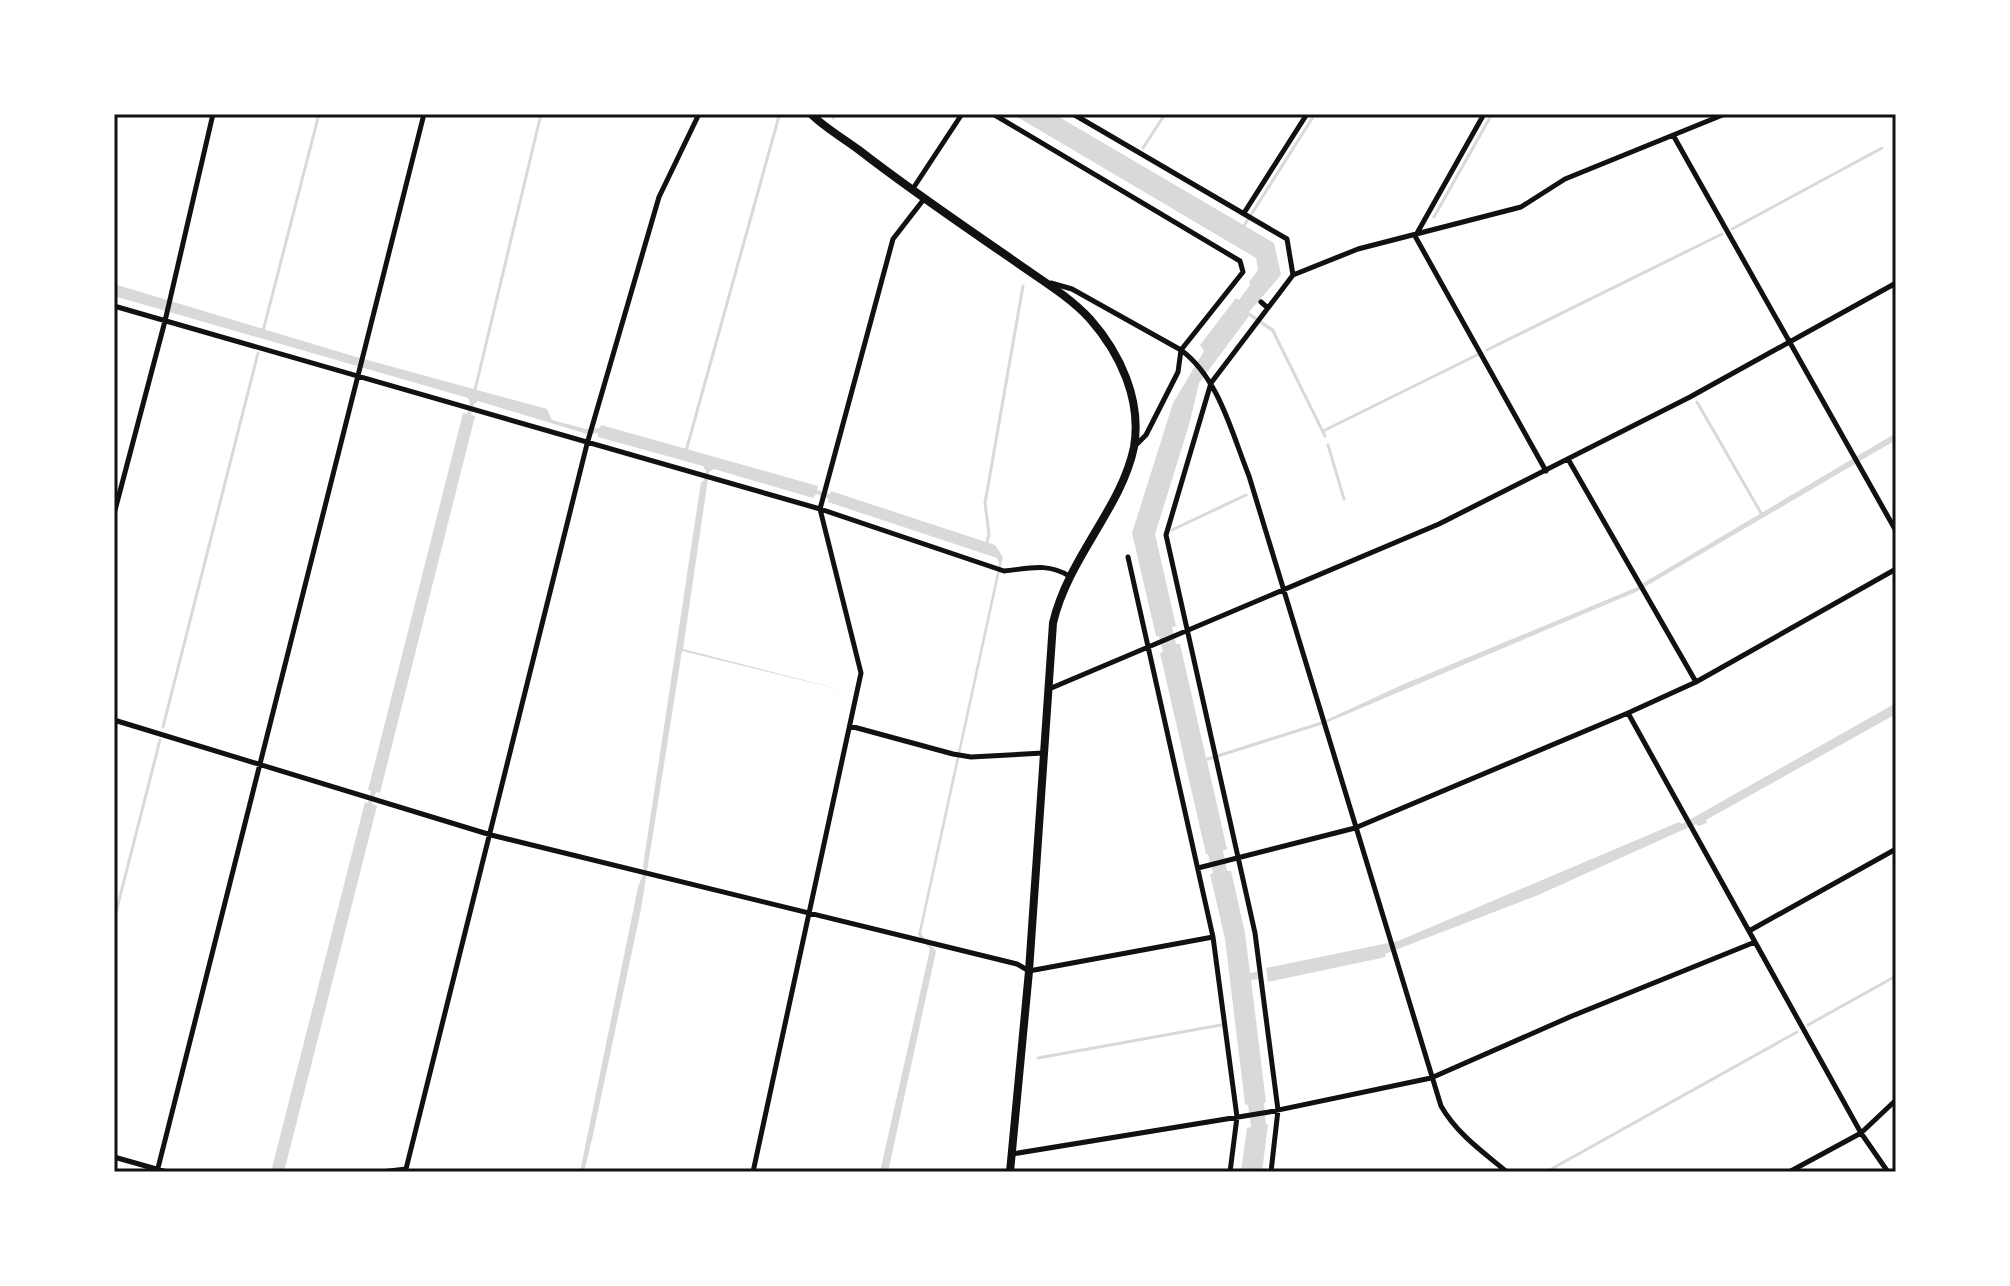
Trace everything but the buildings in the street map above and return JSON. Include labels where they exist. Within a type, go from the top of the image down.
[{"type":"highway","points":[[811,114],[1087,317],[1106,338],[1122,365],[1132,393],[1133,447],[1116,492],[1069,576],[1053,623],[1029,971],[1010,1172]]},
{"type":"street","points":[[114,514],[165,321],[213,114]]},
{"type":"street","points":[[157,1171],[424,114]]},
{"type":"street","points":[[381,1172],[406,1169],[587,444],[659,197],[699,114]]},
{"type":"street","points":[[912,190],[962,114]]},
{"type":"street","points":[[993,114],[1240,261],[1243,272],[1181,350],[1178,372],[1146,435],[1133,447]]},
{"type":"street","points":[[1073,114],[1287,239],[1293,275]]},
{"type":"street","points":[[1248,215],[1307,114]]},
{"type":"street","points":[[1415,236],[1484,114]]},
{"type":"street","points":[[1271,1172],[1278,1110],[1255,933],[1166,535],[1211,383],[1293,275],[1358,249],[1521,207],[1565,179],[1725,114]]},
{"type":"street","points":[[1673,135],[1896,531]]},
{"type":"street","points":[[753,1172],[861,673],[820,509],[893,239],[924,199]]},
{"type":"street","points":[[1415,236],[1546,471]]},
{"type":"street","points":[[1042,281],[1072,289],[1181,350],[1190,356],[1211,383],[1249,476],[1431,1078],[1449,1120],[1507,1172]]},
{"type":"street","points":[[1235,283],[1243,289]]},
{"type":"street","points":[[1048,690],[1439,524],[1546,471],[1896,283]]},
{"type":"street","points":[[1261,302],[1268,308]]},
{"type":"street","points":[[114,306],[820,509],[1004,571],[1034,566],[1061,571],[1069,576]]},
{"type":"street","points":[[1568,459],[1696,682]]},
{"type":"street","points":[[1128,557],[1213,937],[1237,1117],[1230,1172]]},
{"type":"street","points":[[1198,868],[1355,828],[1628,713],[1696,682],[1896,569]]},
{"type":"street","points":[[1628,713],[1861,1133],[1888,1172]]},
{"type":"street","points":[[114,720],[491,835],[930,942],[1017,964],[1029,971],[1213,937]]},
{"type":"street","points":[[850,726],[963,756],[1043,753]]},
{"type":"street","points":[[1749,931],[1896,849]]},
{"type":"street","points":[[1012,1154],[1269,1112],[1431,1078],[1572,1016],[1755,942]]},
{"type":"street","points":[[1789,1172],[1861,1133],[1896,1100]]},
{"type":"street","points":[[114,1157],[167,1172]]},
{"type":"shaded area","points":[[1012,114],[1054,114],[1274,243],[1281,275],[1249,312],[1274,329],[1277,335],[1274,336],[1249,316],[1199,383],[1155,534],[1176,626],[1172,627],[1176,644],[1180,644],[1206,758],[1326,720],[1404,684],[1635,588],[1896,433],[1896,440],[1636,592],[1321,725],[1207,761],[1227,849],[1223,851],[1227,871],[1231,871],[1245,933],[1250,973],[1257,972],[1258,979],[1251,980],[1268,1124],[1262,1172],[1241,1172],[1247,1128],[1251,1127],[1248,1105],[1245,1104],[1225,939],[1210,874],[1213,873],[1160,653],[1163,652],[1159,636],[1156,636],[1132,533],[1173,403],[1204,351],[1200,345],[1236,298],[1239,300],[1250,285],[1258,270],[1256,258]]},
{"type":"shaded area","points":[[114,284],[353,356],[547,409],[552,420],[586,429],[600,428],[601,425],[818,486],[817,490],[830,494],[831,491],[995,545],[1003,557],[921,934],[936,951],[888,1172],[880,1172],[930,949],[918,935],[999,563],[997,558],[828,502],[829,499],[816,494],[813,498],[714,469],[709,472],[683,649],[850,692],[682,651],[641,909],[593,1135],[584,1172],[580,1172],[638,887],[644,871],[701,482],[706,471],[703,466],[598,437],[598,433],[587,434],[478,401],[474,404],[471,415],[475,416],[380,793],[376,792],[372,804],[377,806],[284,1172],[271,1172],[365,802],[368,803],[371,791],[368,790],[463,413],[467,414],[470,403],[468,398],[114,296]]},
{"type":"shaded area","points":[[1896,703],[1896,714],[1706,820],[1707,823],[1696,824],[1536,896],[1385,954],[1386,957],[1268,982],[1266,968],[1398,941],[1679,822],[1682,824]]},
{"type":"waterway","points":[[263,331],[319,114]]},
{"type":"waterway","points":[[475,390],[541,114]]},
{"type":"waterway","points":[[833,118],[835,114]]},
{"type":"waterway","points":[[1143,148],[1165,114]]},
{"type":"waterway","points":[[1242,229],[1315,114]]},
{"type":"waterway","points":[[1434,217],[1492,114]]},
{"type":"waterway","points":[[686,451],[779,116]]},
{"type":"waterway","points":[[1732,229],[1882,148]]},
{"type":"waterway","points":[[1487,350],[1722,234]]},
{"type":"waterway","points":[[986,546],[989,534],[985,503],[1023,286]]},
{"type":"waterway","points":[[1275,335],[1325,436]]},
{"type":"waterway","points":[[163,727],[258,353]]},
{"type":"waterway","points":[[1323,431],[1477,355]]},
{"type":"waterway","points":[[1697,402],[1761,513]]},
{"type":"waterway","points":[[1328,445],[1344,499]]},
{"type":"waterway","points":[[1172,530],[1246,495]]},
{"type":"waterway","points":[[114,920],[160,740]]},
{"type":"waterway","points":[[1808,1025],[1896,976]]},
{"type":"waterway","points":[[1038,1058],[1221,1025]]},
{"type":"waterway","points":[[1546,1172],[1797,1032]]}]
